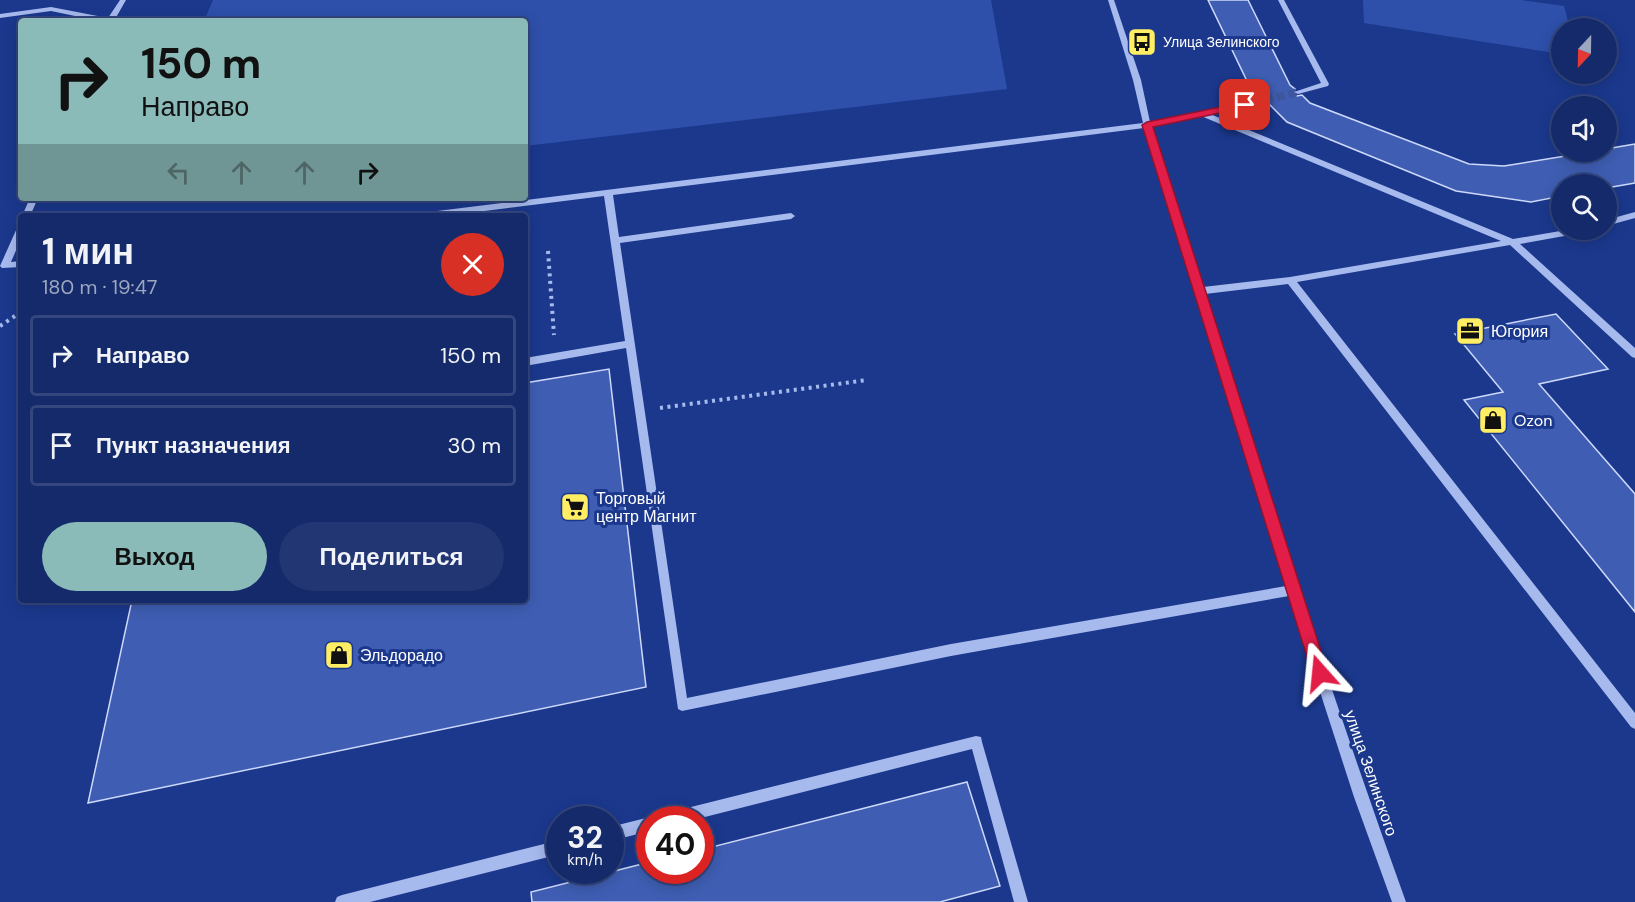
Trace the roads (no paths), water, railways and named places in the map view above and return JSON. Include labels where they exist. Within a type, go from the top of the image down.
[{"type":"street","points":[[111,18],[123,0]]},
{"type":"street","name":"улица Зелинского","points":[[1111,0],[1137,80],[1147,125],[1218,345],[1293,590],[1361,798],[1399,902]]},
{"type":"street","points":[[1281,0],[1325,84],[1298,92]]},
{"type":"street","points":[[0,16],[51,9],[99,18]]},
{"type":"street","points":[[445,213],[1147,125],[1265,100]]},
{"type":"street","points":[[1203,114],[1512,242],[1635,354]]},
{"type":"street","points":[[608,192],[682,705],[951,650],[1293,590]]},
{"type":"street","points":[[1617,220],[1635,215]]},
{"type":"street","points":[[615,241],[791,216]]},
{"type":"street","points":[[18,235],[5,266],[18,264]]},
{"type":"street","points":[[1199,291],[1290,280],[1551,235]]},
{"type":"street","points":[[1290,280],[1635,723]]},
{"type":"street","points":[[528,362],[630,344]]},
{"type":"street","points":[[714,808],[976,742],[1021,902]]},
{"type":"street","points":[[342,902],[546,851]]},
{"type":"tunnel","points":[[1265,100],[1298,92]]},
{"type":"place","name":"Улица Зелинского","points":[[1142,42]]},
{"type":"place","name":"Югория","points":[[1470,331]]},
{"type":"place","name":"Ozon","points":[[1493,420]]},
{"type":"place","name":"Торговый центр Магнит","points":[[575,507]]},
{"type":"place","name":"Эльдорадо","points":[[339,655]]}]
